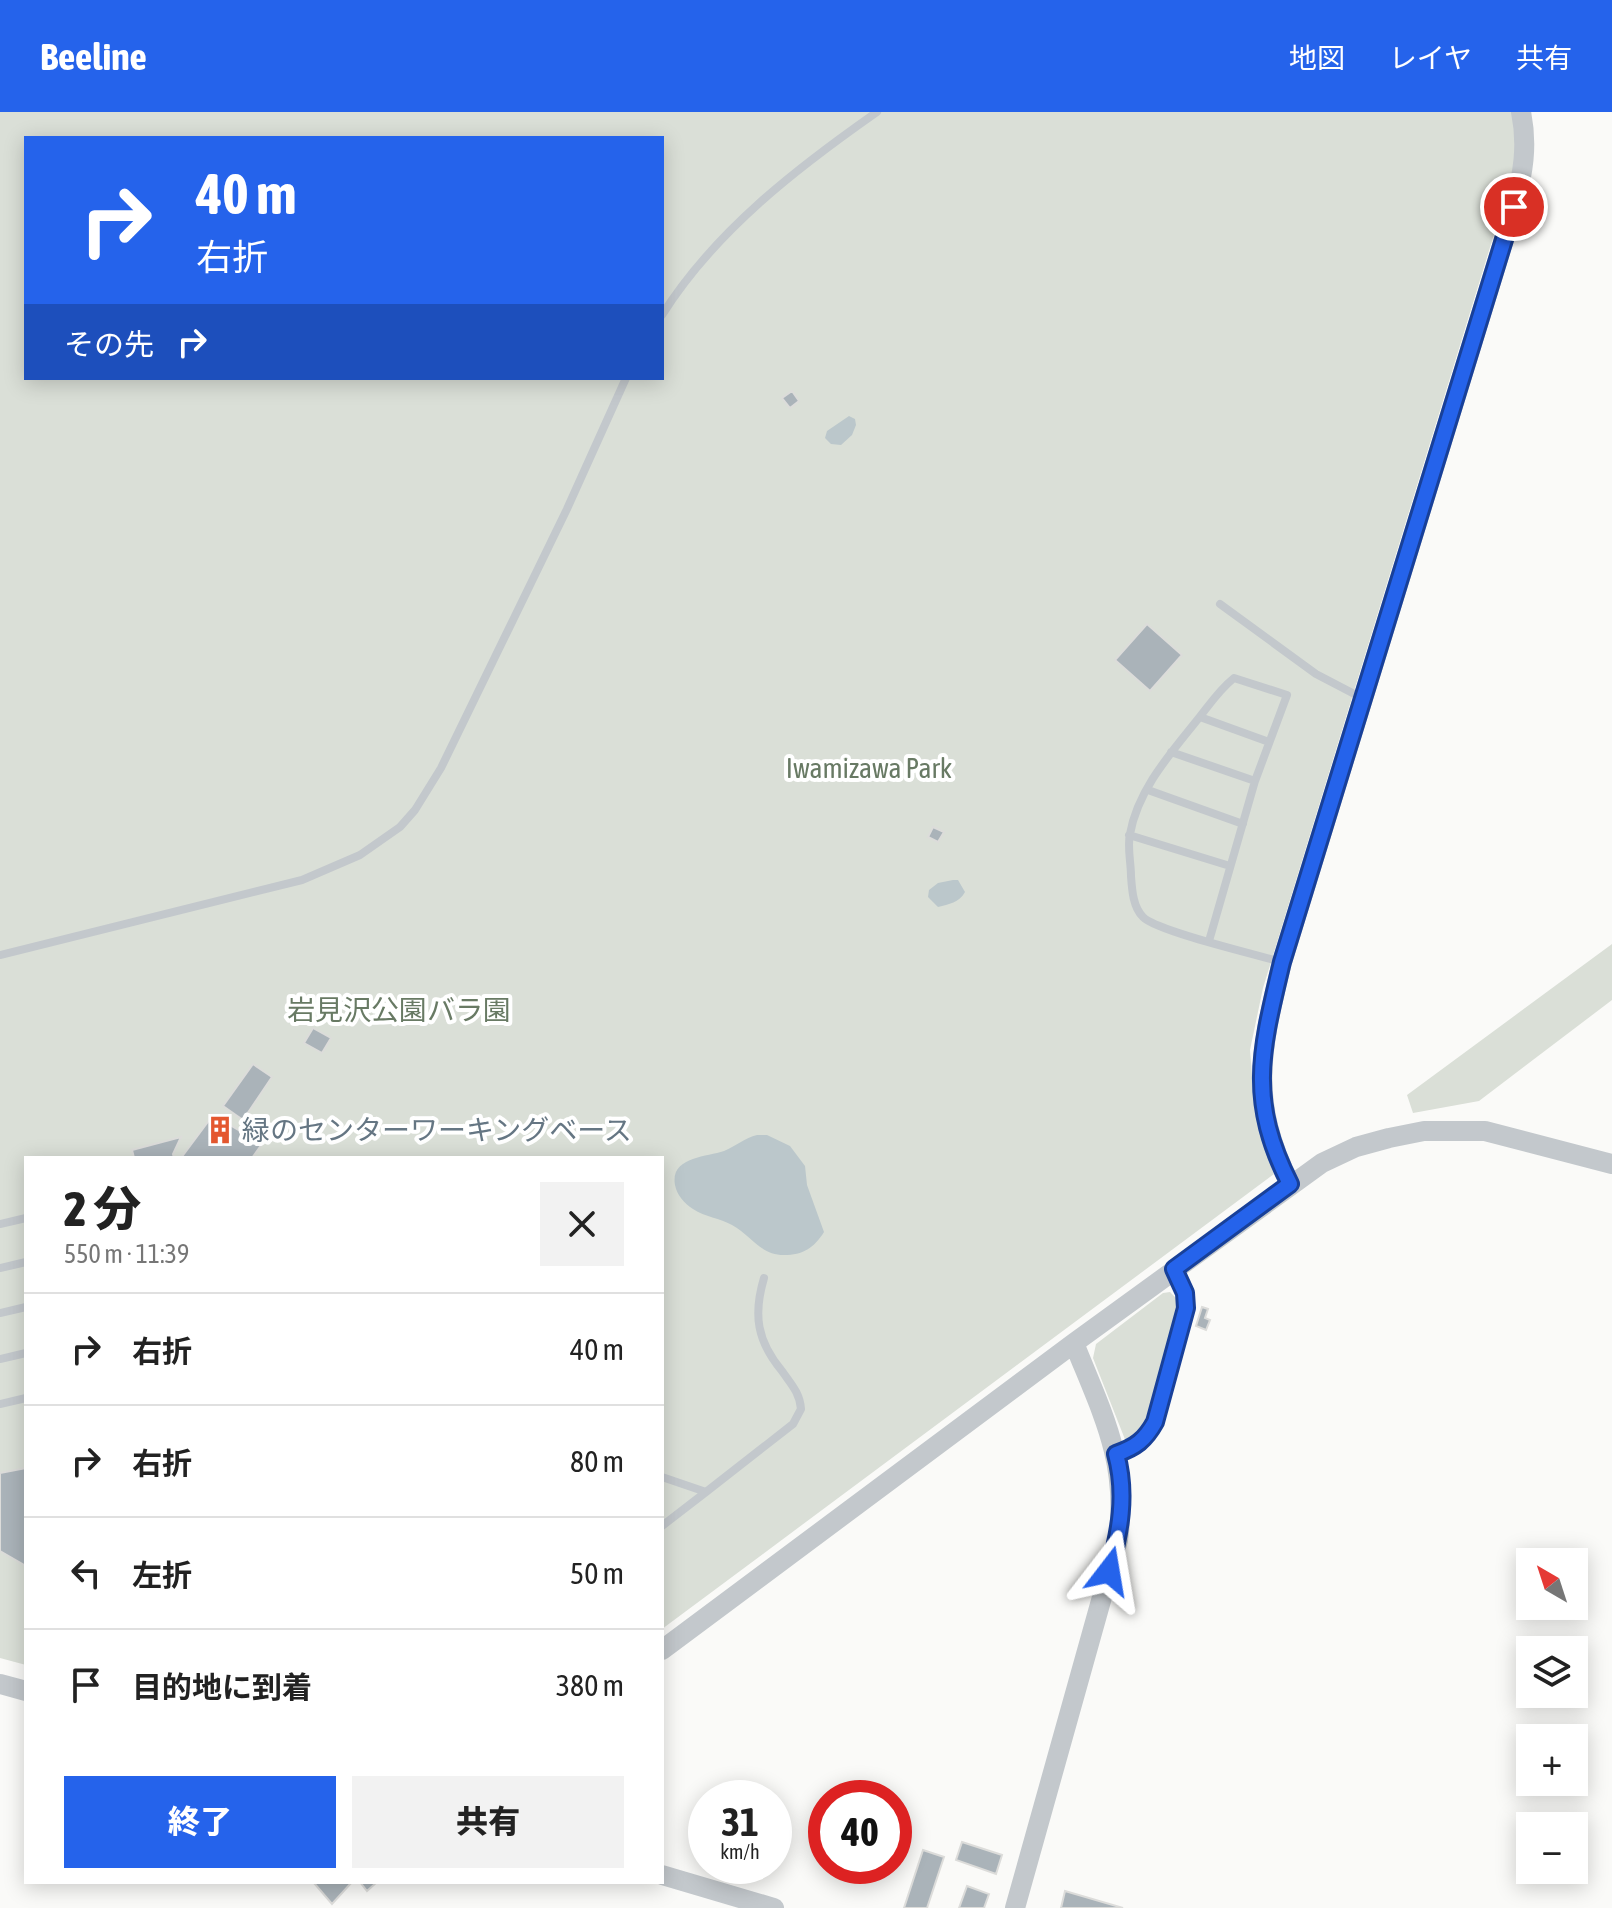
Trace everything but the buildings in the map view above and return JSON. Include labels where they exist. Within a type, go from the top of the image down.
[{"type":"street","points":[[1290,1184],[1278,1160],[1263,1105],[1261,1062],[1282,962],[1514,207],[1524,169],[1526,137],[1521,112]]},
{"type":"street","points":[[664,1649],[1174,1269],[1322,1163],[1356,1147],[1424,1131],[1485,1131],[1612,1164]]},
{"type":"street","points":[[1015,1908],[1118,1540],[1122,1508],[1116,1454],[1074,1343]]},
{"type":"street","points":[[0,1684],[24,1690]]},
{"type":"street","points":[[664,1876],[774,1908]]},
{"type":"lane","points":[[664,312],[675,295],[741,220],[822,150],[877,112]]},
{"type":"lane","points":[[2,956],[302,880],[360,855],[400,827],[415,810],[441,768],[567,509],[625,380]]},
{"type":"lane","points":[[1220,604],[1316,674],[1364,700]]},
{"type":"lane","points":[[1209,941],[1255,781],[1287,695],[1234,678],[1217,692],[1171,752],[1148,790],[1129,835],[1132,888],[1136,908],[1153,925],[1282,962]]},
{"type":"lane","points":[[1200,717],[1269,742]]},
{"type":"lane","points":[[1171,752],[1255,781]]},
{"type":"lane","points":[[1148,790],[1243,824]]},
{"type":"lane","points":[[1129,835],[1230,866]]},
{"type":"lane","points":[[0,1224],[24,1218]]},
{"type":"lane","points":[[0,1268],[24,1262]]},
{"type":"lane","points":[[1116,1454],[1136,1447],[1146,1438],[1155,1422],[1186,1308],[1185,1293],[1174,1269]]},
{"type":"lane","points":[[664,1524],[793,1424],[801,1409],[796,1390],[776,1364],[758,1324],[756,1312],[764,1278]]},
{"type":"lane","points":[[0,1313],[24,1307]]},
{"type":"lane","points":[[0,1359],[24,1353]]},
{"type":"lane","points":[[0,1404],[24,1398]]},
{"type":"lane","points":[[664,1478],[706,1492]]},
{"type":"green space","name":"Iwamizawa Park","points":[[0,112],[1512,112],[1518,156],[1263,988],[1250,1050],[1255,1112],[1274,1174],[664,1628],[664,1156],[24,1156],[24,1664],[0,1658]]},
{"type":"green space","points":[[1612,944],[1612,1000],[1479,1101],[1413,1113],[1407,1095]]},
{"type":"green space","points":[[1170,1292],[1180,1302],[1179,1313],[1146,1428],[1133,1444],[1126,1442],[1093,1358],[1096,1344],[1163,1293]]},
{"type":"shaded area","points":[[849,416],[855,419],[856,425],[852,435],[841,445],[831,444],[825,438],[827,431]]},
{"type":"shaded area","points":[[958,880],[965,892],[963,896],[938,907],[928,897],[929,890],[938,883]]},
{"type":"shaded area","points":[[757,1135],[767,1135],[790,1146],[805,1166],[807,1185],[824,1232],[812,1246],[797,1254],[768,1252],[739,1229],[693,1209],[676,1189],[675,1176],[684,1164],[724,1151]]},
{"type":"place","name":"緑のセンターワーキングベース","points":[[220,1130]]},
{"type":"route","points":[[1109,1571],[1118,1540],[1122,1508],[1116,1454],[1136,1447],[1146,1438],[1155,1422],[1186,1308],[1185,1293],[1174,1269],[1290,1184],[1278,1160],[1263,1105],[1261,1062],[1265,1032],[1282,962],[1514,207]]},
{"type":"park label","name":"岩見沢公園バラ園","points":[[399,1010]]}]
